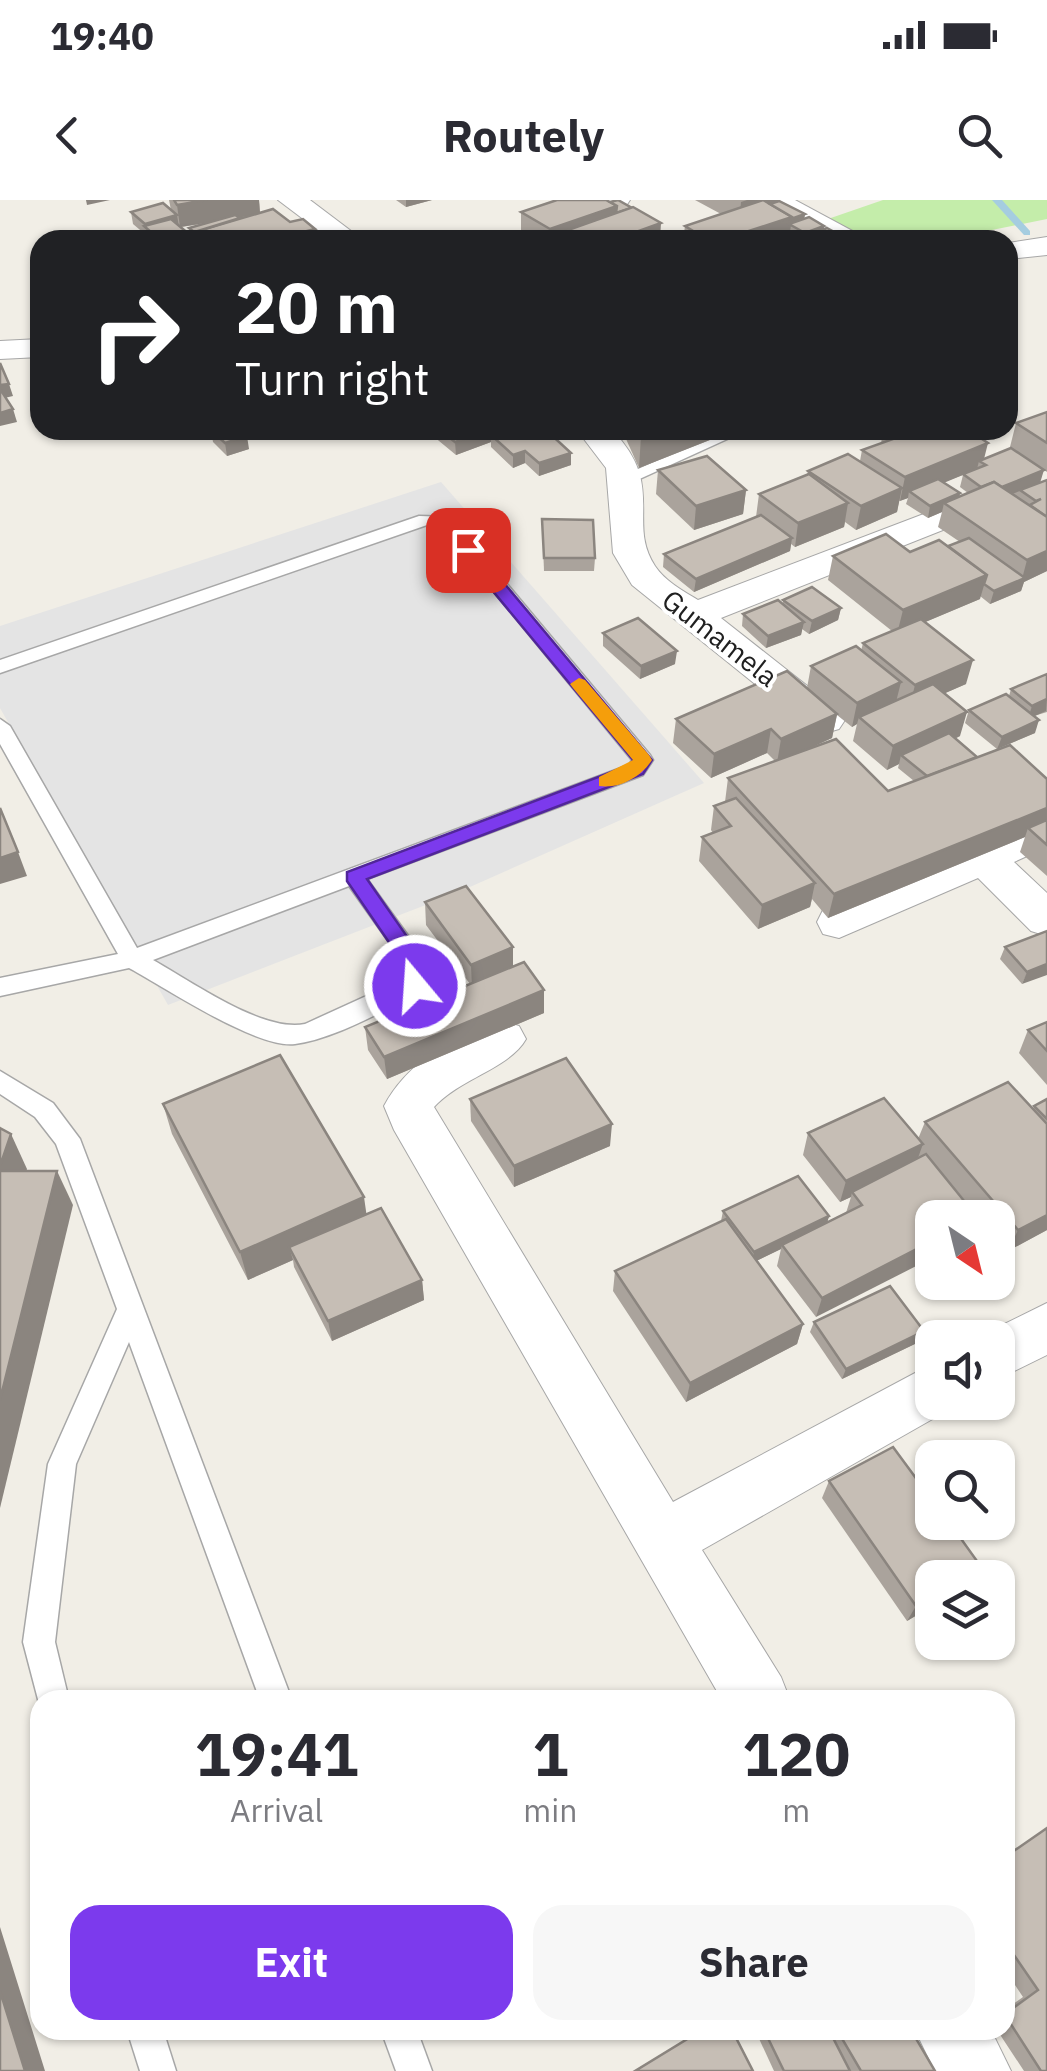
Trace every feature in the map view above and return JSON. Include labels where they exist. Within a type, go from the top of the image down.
[{"type":"street","points":[[581,200],[600,204],[616,200]]},
{"type":"street","points":[[775,200],[830,230]]},
{"type":"street","points":[[290,205],[331,230]]},
{"type":"street","points":[[1018,249],[1047,246]]},
{"type":"street","points":[[0,350],[30,348]]},
{"type":"street","name":"Gumamela","points":[[605,440],[623,463],[630,550],[649,584],[694,615],[831,726]]},
{"type":"street","points":[[694,615],[941,519]]},
{"type":"street","points":[[839,922],[1047,830]]},
{"type":"street","points":[[986,860],[1047,920]]},
{"type":"street","points":[[502,1039],[430,1080],[414,1094],[409,1106],[419,1130],[752,1690]]},
{"type":"street","points":[[1015,1345],[1047,1327]]},
{"type":"street","points":[[664,1539],[915,1399]]},
{"type":"street","points":[[957,2040],[974,2071]]},
{"type":"lane","points":[[627,478],[715,440]]},
{"type":"lane","points":[[0,668],[425,520],[446,521],[643,760],[636,770],[132,959],[0,987]]},
{"type":"lane","points":[[0,726],[132,959],[264,1031],[292,1036],[309,1032],[415,986],[420,978],[419,968],[354,876]]},
{"type":"lane","points":[[0,1080],[44,1110],[66,1139],[272,1690]]},
{"type":"lane","points":[[51,1690],[39,1642],[62,1464],[130,1309]]},
{"type":"lane","points":[[149,2040],[158,2071]]},
{"type":"lane","points":[[403,2040],[414,2071]]},
{"type":"green space","points":[[883,200],[1047,200],[1047,219],[992,230],[834,230],[825,220]]},
{"type":"shaded area","points":[[441,482],[704,783],[454,894],[168,1005],[0,708],[0,626]]},
{"type":"building","points":[[174,200],[207,200],[177,205]]},
{"type":"building","points":[[557,200],[606,200],[617,206],[550,229],[521,212]]},
{"type":"building","points":[[618,200],[632,208],[616,213],[617,206],[610,202]]},
{"type":"building","points":[[763,200],[792,217],[752,230],[692,230],[685,226]]},
{"type":"building","points":[[779,201],[805,214],[791,219],[770,204]]},
{"type":"building","points":[[163,203],[177,215],[145,224],[131,212]]},
{"type":"building","points":[[633,207],[661,223],[642,230],[568,230]]},
{"type":"building","points":[[273,209],[290,222],[303,219],[315,229],[311,230],[201,230]]},
{"type":"building","points":[[235,215],[240,218],[201,230],[189,228]]},
{"type":"building","points":[[809,217],[824,226],[800,230],[789,224]]},
{"type":"building","points":[[171,219],[184,230],[149,230],[144,226]]},
{"type":"building","points":[[0,363],[9,384],[0,385]]},
{"type":"building","points":[[0,389],[13,409],[0,413]]},
{"type":"building","points":[[1047,412],[1047,443],[1018,424]]},
{"type":"building","points":[[496,440],[557,440],[571,453],[539,463],[525,451],[513,455]]},
{"type":"building","points":[[890,440],[988,443],[905,477],[862,450]]},
{"type":"building","points":[[1011,448],[1044,470],[1002,487],[994,482],[981,487],[963,474],[986,465],[979,461]]},
{"type":"building","points":[[848,454],[902,488],[861,506],[808,471]]},
{"type":"building","points":[[707,456],[746,490],[696,506],[658,470]]},
{"type":"building","points":[[809,474],[848,503],[798,523],[759,494]]},
{"type":"building","points":[[938,479],[960,493],[930,506],[909,491]]},
{"type":"building","points":[[1047,480],[1047,517],[1030,505],[1041,499],[1036,501],[1020,490]]},
{"type":"building","points":[[994,482],[1047,517],[1047,551],[1027,560],[944,503]]},
{"type":"building","points":[[761,515],[792,538],[696,579],[664,554]]},
{"type":"building","points":[[542,519],[593,520],[595,558],[544,558]]},
{"type":"building","points":[[886,534],[910,552],[939,540],[987,575],[903,610],[833,556]]},
{"type":"building","points":[[969,538],[1025,578],[994,591],[984,584],[987,575],[948,546]]},
{"type":"building","points":[[812,587],[841,608],[812,621],[783,600]]},
{"type":"building","points":[[778,600],[804,622],[768,636],[743,614]]},
{"type":"building","points":[[638,618],[677,651],[641,666],[603,633]]},
{"type":"building","points":[[921,619],[973,660],[915,685],[863,643]]},
{"type":"building","points":[[856,646],[901,682],[857,703],[811,666]]},
{"type":"building","points":[[787,671],[837,714],[781,739],[771,729],[714,754],[676,719]]},
{"type":"building","points":[[1047,674],[1047,699],[1032,706],[1011,689]]},
{"type":"building","points":[[933,684],[967,712],[893,746],[859,717]]},
{"type":"building","points":[[1006,694],[1039,720],[1002,737],[969,710]]},
{"type":"building","points":[[949,733],[977,757],[927,776],[901,755]]},
{"type":"building","points":[[836,739],[888,791],[1010,745],[1047,779],[1047,808],[834,894],[728,778]]},
{"type":"building","points":[[736,798],[815,883],[762,905],[702,837],[731,826],[714,806]]},
{"type":"building","points":[[0,808],[18,852],[0,858]]},
{"type":"building","points":[[1047,820],[1047,845],[1028,828]]},
{"type":"building","points":[[466,886],[513,947],[471,965],[425,902]]},
{"type":"building","points":[[1047,931],[1047,964],[1027,972],[1005,947]]},
{"type":"building","points":[[524,962],[544,990],[384,1057],[365,1027]]},
{"type":"building","points":[[1047,1022],[1047,1051],[1028,1030]]},
{"type":"building","points":[[280,1055],[364,1197],[240,1252],[163,1104]]},
{"type":"building","points":[[566,1058],[612,1124],[514,1166],[470,1099]]},
{"type":"building","points":[[1008,1082],[1047,1124],[1047,1215],[1018,1230],[1015,1200],[992,1200],[925,1122]]},
{"type":"building","points":[[884,1098],[923,1144],[846,1181],[808,1133]]},
{"type":"building","points":[[1047,1099],[1047,1119],[1034,1106]]},
{"type":"building","points":[[0,1128],[11,1134],[0,1166]]},
{"type":"building","points":[[926,1154],[963,1200],[915,1200],[915,1250],[822,1298],[782,1245],[862,1205],[852,1192]]},
{"type":"building","points":[[0,1171],[57,1171],[0,1400]]},
{"type":"building","points":[[798,1176],[829,1216],[754,1252],[723,1211]]},
{"type":"building","points":[[381,1208],[422,1280],[328,1321],[289,1247]]},
{"type":"building","points":[[726,1219],[803,1324],[690,1383],[615,1271]]},
{"type":"building","points":[[890,1286],[916,1320],[915,1335],[846,1369],[814,1322]]},
{"type":"building","points":[[893,1447],[915,1477],[915,1540],[962,1540],[976,1560],[915,1560],[915,1605],[829,1481]]},
{"type":"building","points":[[1047,1828],[1047,2071],[1041,2071],[1015,2031],[1015,2007],[1038,1990],[1015,1957],[1015,1850]]},
{"type":"building","points":[[0,1991],[25,2071],[0,2071]]},
{"type":"building","points":[[686,2040],[737,2040],[753,2071],[635,2071]]},
{"type":"building","points":[[769,2040],[834,2040],[850,2071],[784,2071]]},
{"type":"building","points":[[843,2040],[917,2040],[935,2071],[861,2071]]},
{"type":"waterway","points":[[997,200],[1027,233]]},
{"type":"slow traffic","points":[[579,684],[643,760],[636,770],[606,781]]},
{"type":"route","points":[[415,986],[420,978],[419,968],[354,876],[636,770],[643,760],[468,550]]}]
